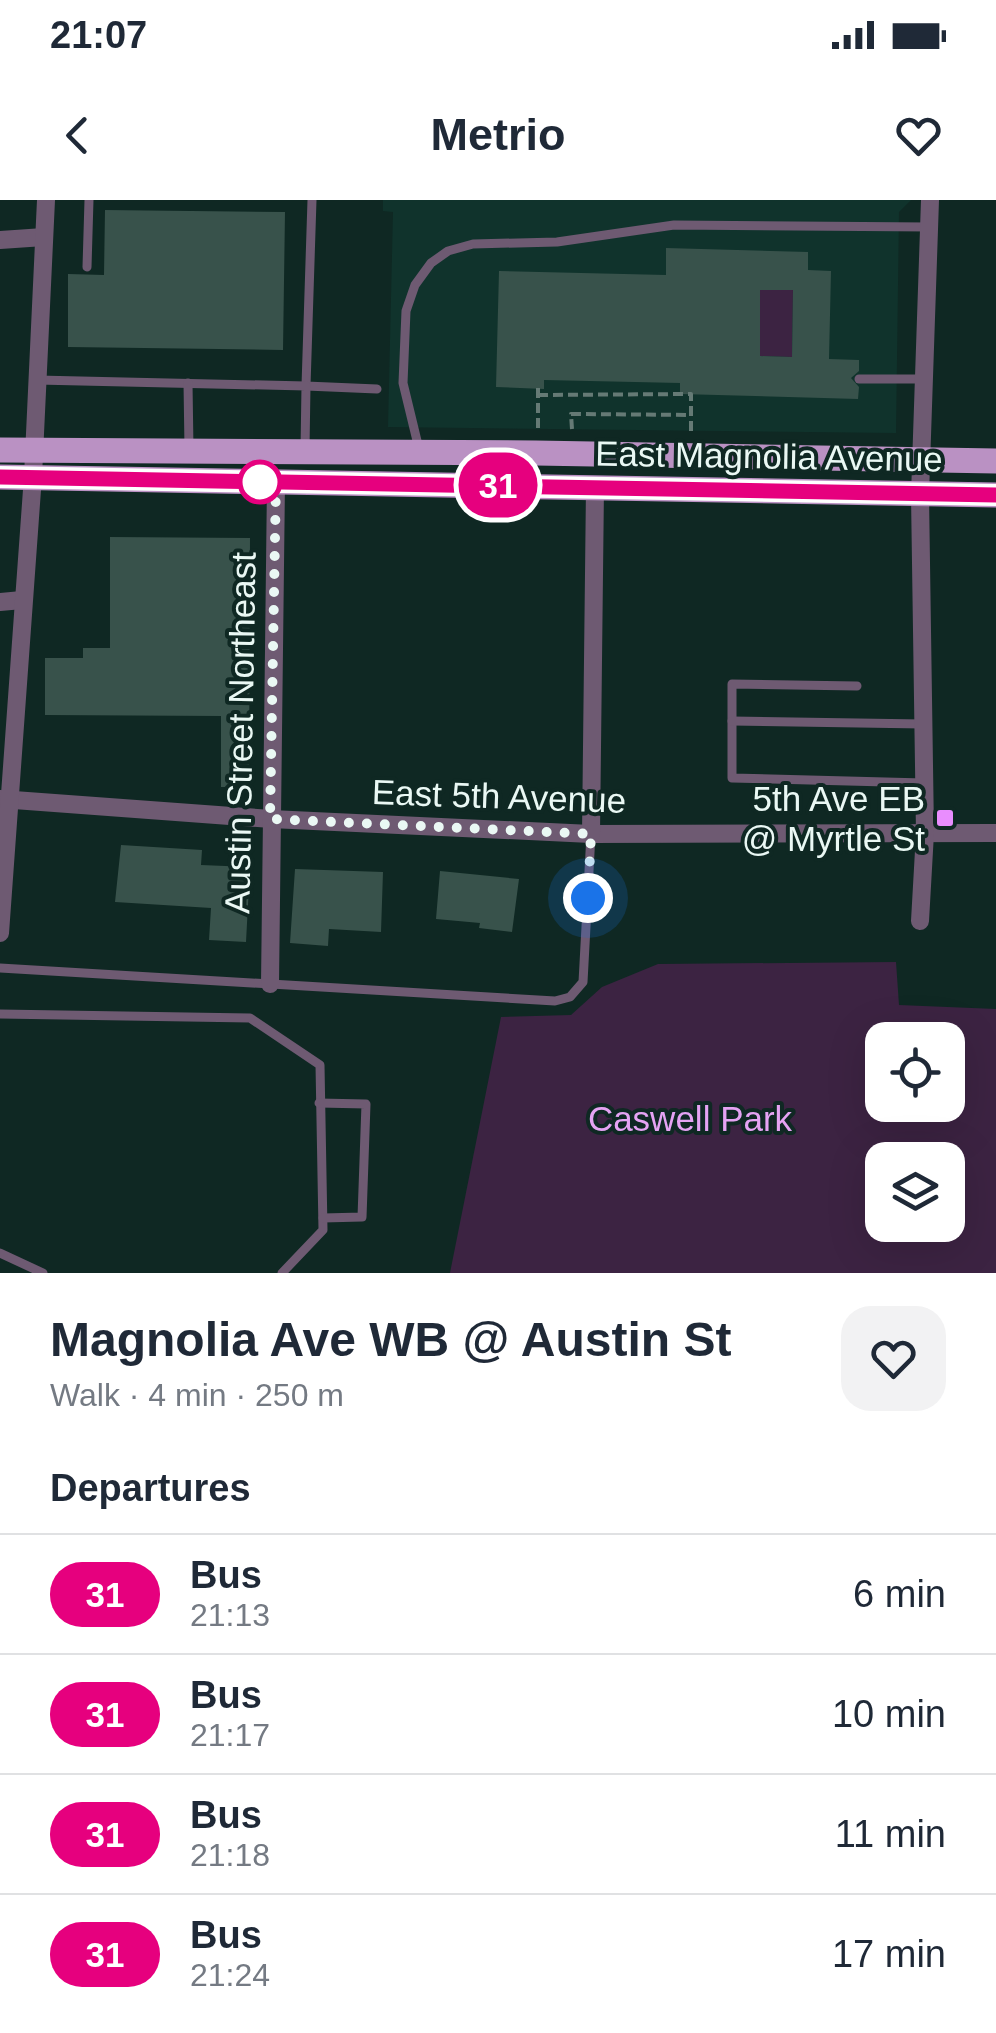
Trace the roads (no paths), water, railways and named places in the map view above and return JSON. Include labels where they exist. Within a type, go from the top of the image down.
[{"type":"main road","name":"East Magnolia Avenue","points":[[0,450],[996,461]]},
{"type":"main road","name":"East Magnolia Avenue","points":[[0,476],[996,495]]},
{"type":"street","points":[[0,933],[4,799],[33,476],[46,200]]},
{"type":"street","points":[[920,921],[925,833],[920,495],[930,200]]},
{"type":"street","points":[[0,240],[44,237]]},
{"type":"street","name":"Austin Street Northeast","points":[[270,984],[276,482]]},
{"type":"street","points":[[591,834],[595,486]]},
{"type":"street","points":[[0,602],[22,600]]},
{"type":"street","name":"East 5th Avenue","points":[[4,799],[270,819],[591,834],[996,833]]},
{"type":"lane","points":[[87,267],[88,200]]},
{"type":"lane","points":[[305,451],[312,200]]},
{"type":"lane","points":[[420,452],[403,383],[406,311],[415,286],[431,263],[448,251],[473,244],[556,242],[674,225],[930,227]]},
{"type":"lane","points":[[859,378],[924,378]]},
{"type":"lane","points":[[37,380],[377,389]]},
{"type":"lane","points":[[188,383],[189,452]]},
{"type":"lane","points":[[857,686],[732,684],[732,778],[924,782]]},
{"type":"lane","points":[[732,721],[924,724]]},
{"type":"lane","points":[[0,968],[555,1001],[570,997],[583,982],[591,834]]},
{"type":"lane","points":[[0,1014],[250,1018],[320,1065],[323,1230],[282,1273]]},
{"type":"lane","points":[[319,1103],[366,1104],[362,1217],[322,1218]]},
{"type":"lane","points":[[0,1252],[43,1273]]},
{"type":"place","name":"5th Ave EB @ Myrtle St","points":[[945,818]]},
{"type":"park label","name":"Caswell Park","points":[[690,1118]]}]
